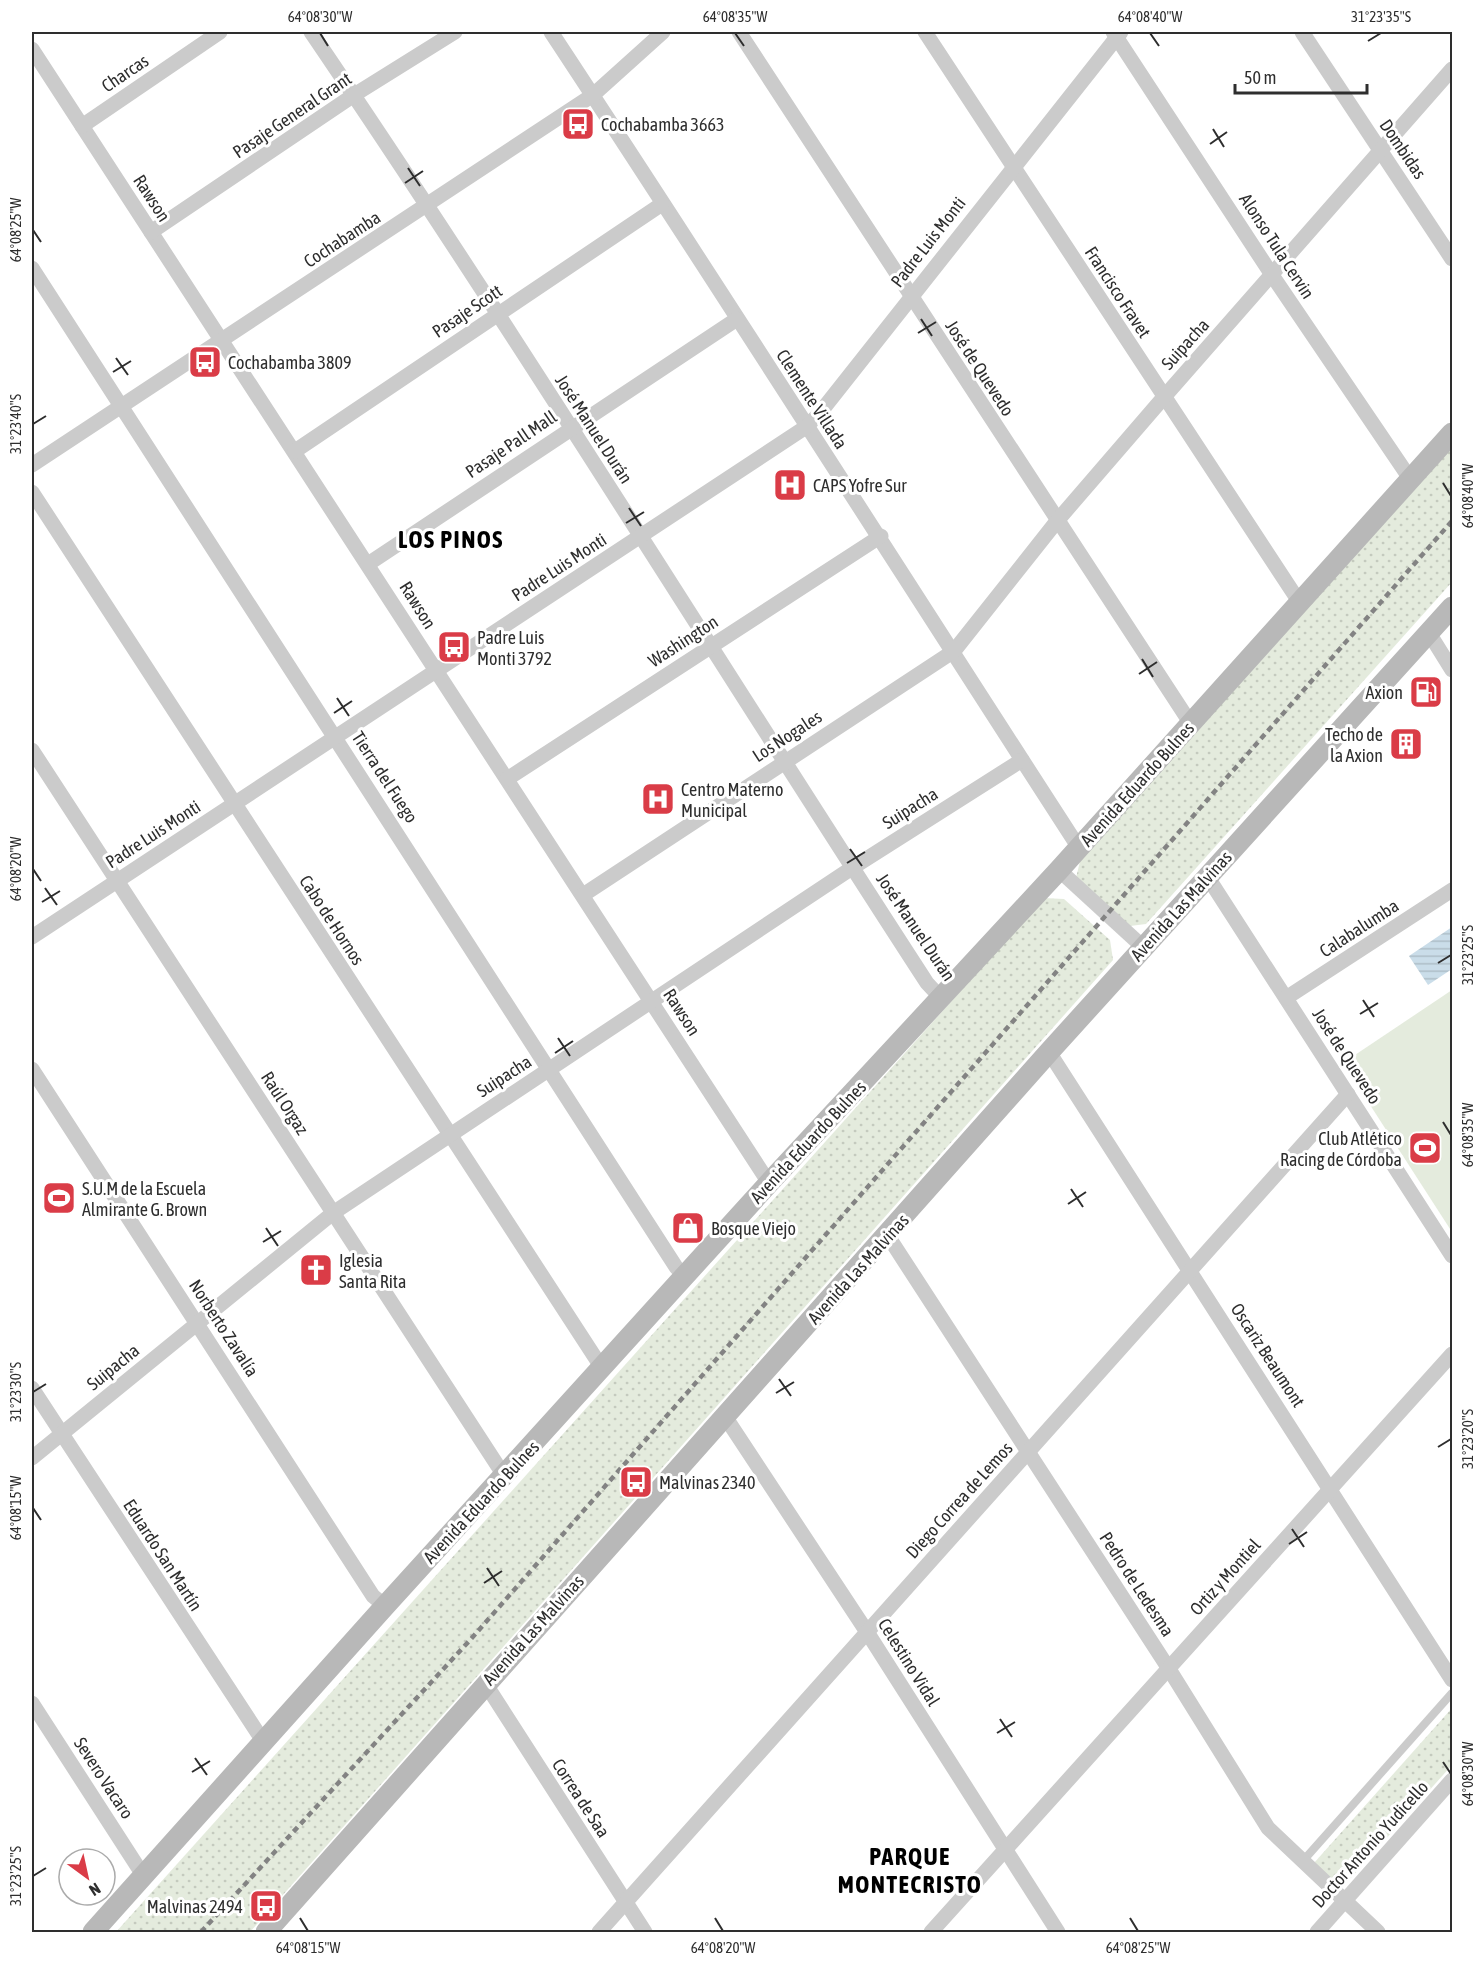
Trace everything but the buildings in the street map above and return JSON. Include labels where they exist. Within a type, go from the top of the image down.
[{"type":"main road","name":"Avenida Eduardo Bulnes","points":[[93,1932],[385,1606],[1059,870],[1452,433]]},
{"type":"main road","name":"Avenida Las Malvinas","points":[[266,1932],[724,1415],[888,1236],[1143,947],[1452,607]]},
{"type":"street","name":"Charcas","points":[[81,126],[220,32]]},
{"type":"street","name":"José Manuel Durán","points":[[311,32],[571,428],[852,868],[927,982],[941,998]]},
{"type":"street","name":"Pasaje General Grant","points":[[151,232],[354,96],[455,32]]},
{"type":"street","name":"Clemente Villada","points":[[551,32],[806,427],[881,536],[1079,848]]},
{"type":"street","name":"Cochabamba","points":[[32,465],[593,95],[663,32]]},
{"type":"street","name":"José de Quevedo","points":[[739,32],[1191,724]]},
{"type":"street","name":"Francisco Fravet","points":[[925,32],[1300,603]]},
{"type":"street","name":"Dombidas","points":[[1302,32],[1452,259]]},
{"type":"street","name":"Padre Luis Monti","points":[[32,937],[806,427],[819,414],[1117,33]]},
{"type":"street","name":"Alonso Tula Cervin","points":[[1117,33],[1272,275],[1411,480]]},
{"type":"street","name":"Rawson","points":[[32,49],[770,1183]]},
{"type":"street","name":"Suipacha","points":[[954,651],[1058,521],[1164,397],[1452,69]]},
{"type":"street","name":"Pasaje Scott","points":[[295,451],[662,204]]},
{"type":"street","name":"Tierra del Fuego","points":[[32,268],[676,1267],[685,1277]]},
{"type":"street","name":"Pasaje Pall Mall","points":[[368,564],[737,320]]},
{"type":"street","name":"Cabo de Hornos","points":[[32,492],[233,805],[602,1368]]},
{"type":"street","name":"Washington","points":[[507,779],[881,536]]},
{"type":"street","points":[[1429,633],[1452,670]]},
{"type":"street","name":"Los Nogales","points":[[583,895],[954,651]]},
{"type":"street","name":"Raúl Orgaz","points":[[32,750],[505,1477]]},
{"type":"street","name":"Suipacha","points":[[32,1458],[333,1213],[852,868],[1022,760]]},
{"type":"street","points":[[1059,870],[1143,947]]},
{"type":"street","name":"José de Quevedo","points":[[1207,876],[1452,1256]]},
{"type":"street","name":"Calabalumba","points":[[1286,998],[1452,890]]},
{"type":"street","name":"Oscariz Beaumont","points":[[1049,1052],[1331,1487],[1452,1680]]},
{"type":"street","name":"Norberto Zavalía","points":[[32,1069],[373,1596],[385,1606]]},
{"type":"street","name":"Diego Correa de Lemos","points":[[599,1932],[1191,1273],[1348,1094]]},
{"type":"street","name":"Pedro de Ledesma","points":[[888,1236],[1169,1669],[1268,1828],[1377,1932]]},
{"type":"street","name":"Ortiz y Montiel","points":[[931,1932],[1452,1354]]},
{"type":"street","name":"Eduardo San Martín","points":[[32,1388],[263,1741]]},
{"type":"street","name":"Celestino Vidal","points":[[724,1415],[867,1632],[1058,1932]]},
{"type":"street","name":"Correa de Saa","points":[[485,1683],[645,1932]]},
{"type":"street","name":"Severo Vacaro","points":[[32,1702],[143,1875]]},
{"type":"street","name":"Doctor Antonio Yudicello","points":[[1317,1932],[1452,1780]]},
{"type":"lane","points":[[1302,1862],[1452,1693]]},
{"type":"shaded area","points":[[1452,439],[1452,582],[1146,924],[1130,926],[1076,878],[1082,853]]},
{"type":"shaded area","points":[[1044,898],[1064,899],[1110,940],[1113,960],[250,1932],[116,1932]]},
{"type":"shaded area","name":"Club Atlético Racing de Córdoba","points":[[1452,990],[1452,1232],[1343,1063]]},
{"type":"shaded area","points":[[1452,1708],[1452,1765],[1342,1888],[1314,1863]]},
{"type":"water","points":[[1452,927],[1452,969],[1428,985],[1409,956]]},
{"type":"railway","points":[[201,1932],[471,1639],[1452,521]]},
{"type":"place","name":"Cochabamba 3663","points":[[578,124]]},
{"type":"place","name":"Cochabamba 3809","points":[[205,362]]},
{"type":"place","name":"CAPS Yofre Sur","points":[[790,485]]},
{"type":"place","name":"Padre Luis Monti 3792","points":[[454,647]]},
{"type":"place","name":"Axion","points":[[1426,692]]},
{"type":"place","name":"Techo de la Axion","points":[[1406,744]]},
{"type":"place","name":"Centro Materno Municipal","points":[[658,799]]},
{"type":"place","name":"Club Atlético Racing de Córdoba","points":[[1425,1148]]},
{"type":"place","name":"S.U.M de la Escuela Almirante G. Brown","points":[[59,1198]]},
{"type":"place","name":"Bosque Viejo","points":[[688,1228]]},
{"type":"place","name":"Iglesia Santa Rita","points":[[316,1270]]},
{"type":"place","name":"Malvinas 2340","points":[[636,1482]]},
{"type":"place","name":"Malvinas 2494","points":[[266,1906]]},
{"type":"district","name":"LOS PINOS","points":[[451,539]]},
{"type":"district","name":"PARQUE MONTECRISTO","points":[[910,1870]]}]
